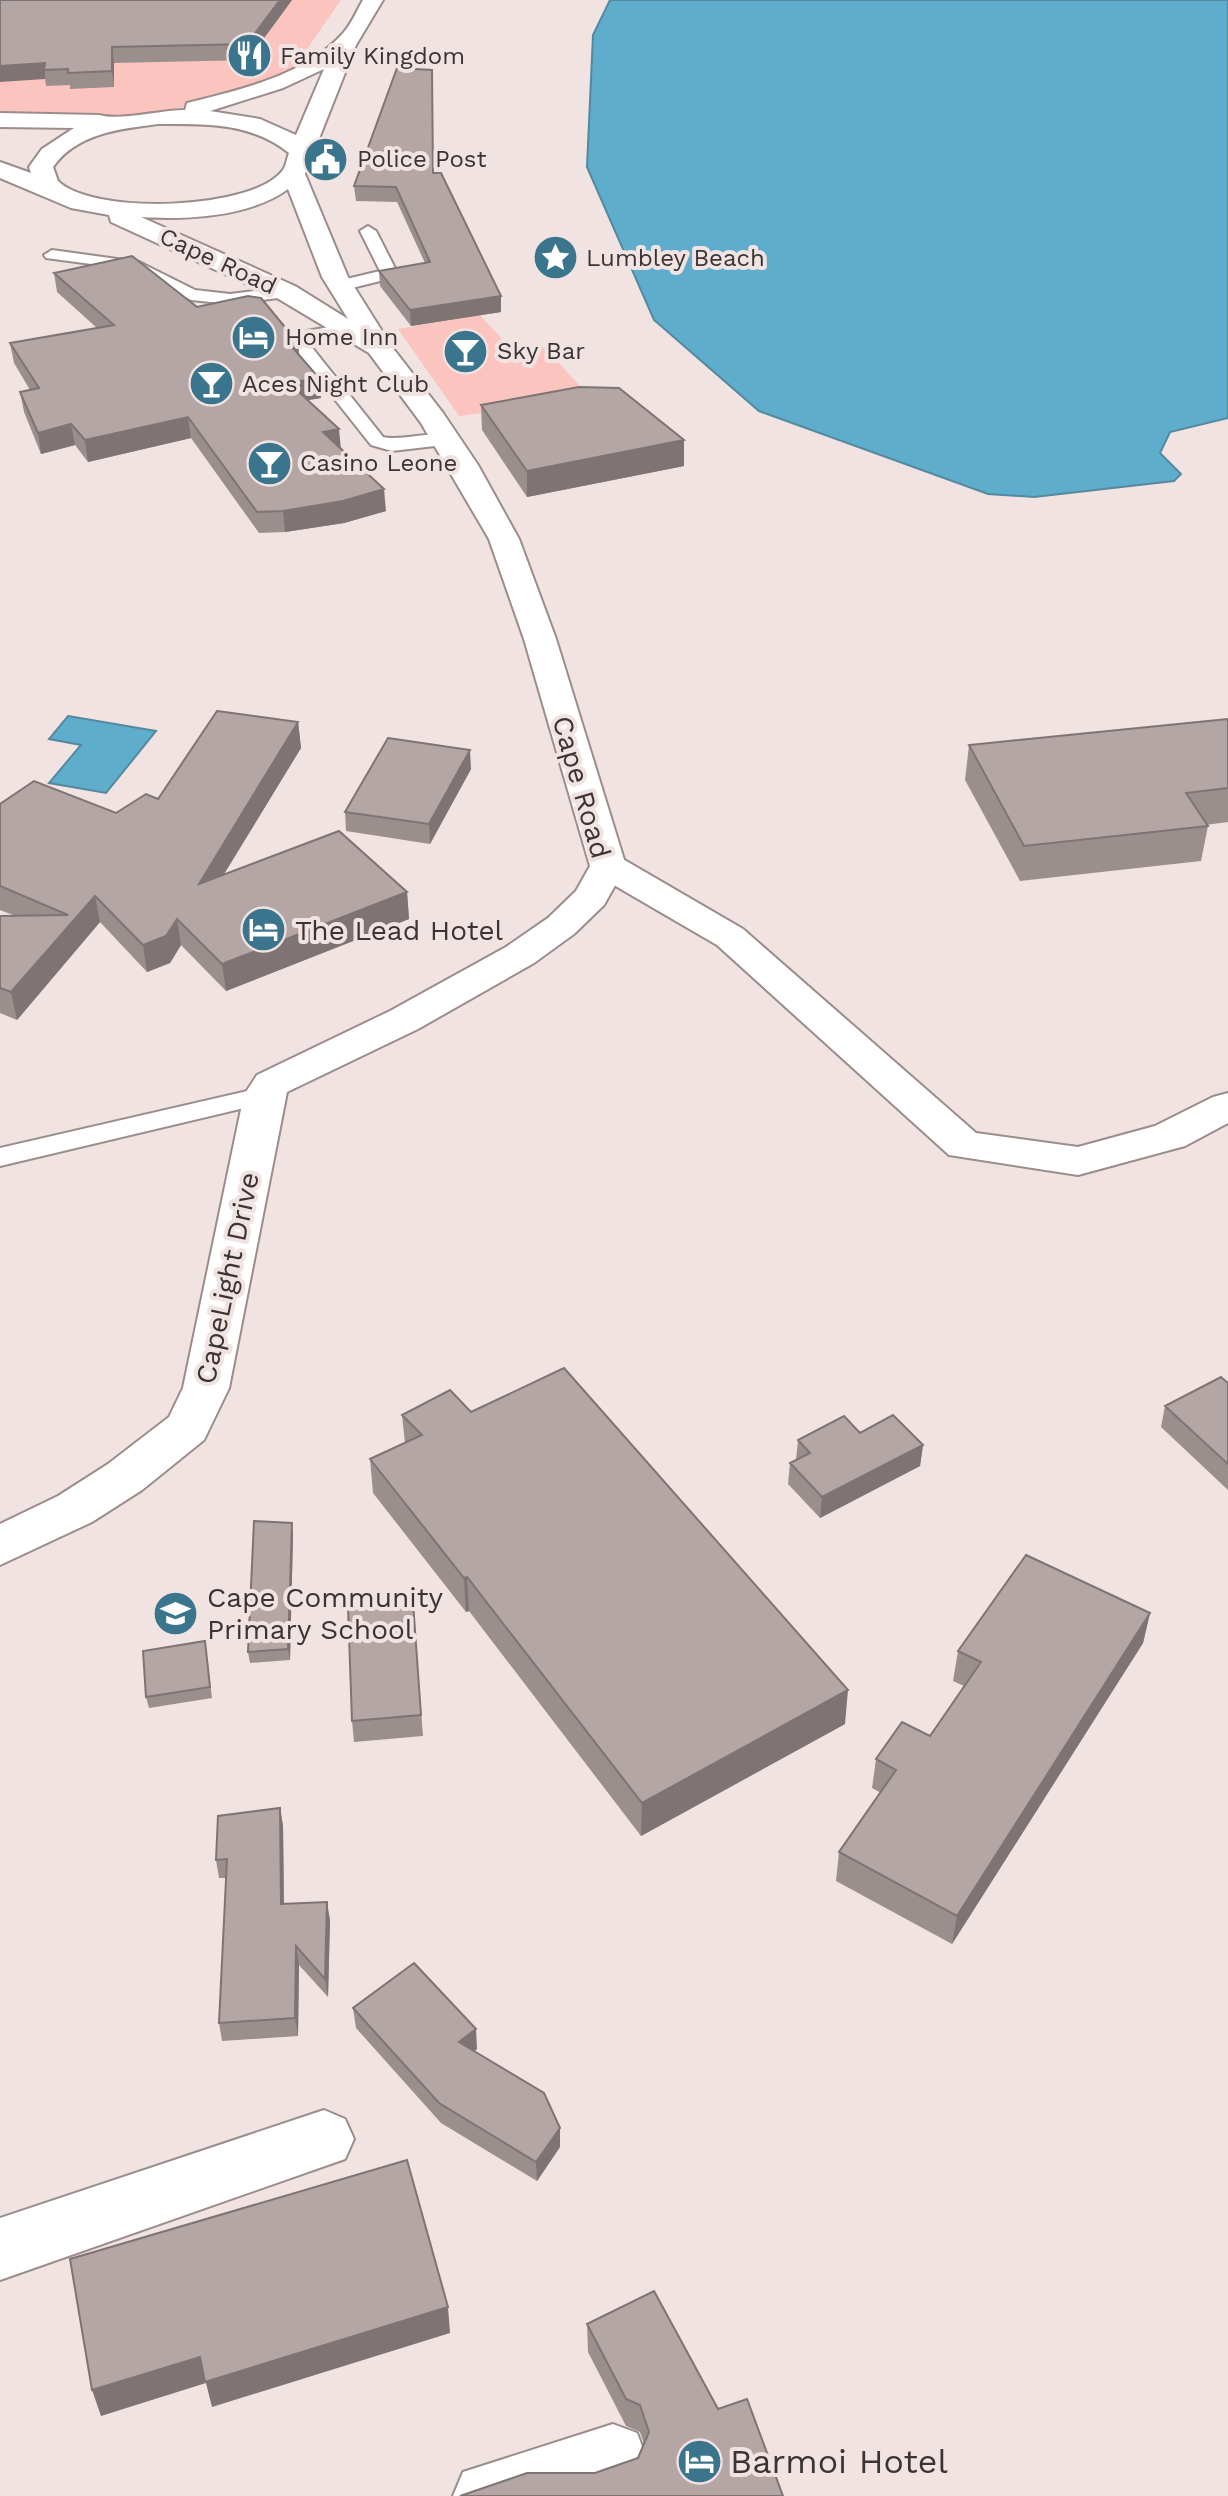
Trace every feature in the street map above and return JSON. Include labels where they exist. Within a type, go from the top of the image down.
[{"type":"street","points":[[0,169],[93,205],[136,211],[184,210],[269,191],[297,163],[347,41],[373,0]]},
{"type":"street","points":[[58,193],[45,180],[41,167],[49,154],[66,141],[121,123],[158,117],[264,88],[290,77],[347,41]]},
{"type":"street","points":[[158,117],[207,117],[252,123],[284,135],[297,163]]},
{"type":"street","points":[[0,120],[121,123]]},
{"type":"street","name":"Cape Road","points":[[265,1095],[277,1081],[404,1020],[520,955],[561,926],[591,897],[608,866],[525,592],[493,517],[446,440],[380,350],[338,282],[297,163]]},
{"type":"street","name":"Cape Road","points":[[93,205],[286,292],[380,350]]},
{"type":"street","points":[[286,292],[338,282]]},
{"type":"street","points":[[608,866],[730,937],[964,1145],[1078,1161],[1170,1136],[1228,1106]]},
{"type":"street","name":"CapeLight Drive","points":[[0,1546],[75,1509],[125,1477],[187,1428],[206,1388],[265,1095]]},
{"type":"street","points":[[0,2249],[324,2139]]},
{"type":"street","points":[[487,2496],[613,2457]]},
{"type":"lane","points":[[338,282],[390,274],[368,231]]},
{"type":"lane","points":[[52,255],[133,265],[191,295],[230,299],[286,292]]},
{"type":"lane","points":[[345,329],[313,335],[300,344],[377,441],[392,445],[446,440]]},
{"type":"lane","name":"Cape Road","points":[[0,1157],[265,1095]]},
{"type":"shaded area","points":[[0,0],[341,0],[282,85],[131,119],[0,117]]},
{"type":"shaded area","points":[[480,315],[513,351],[544,347],[592,399],[459,416],[398,329]]},
{"type":"water","points":[[610,0],[1228,0],[1228,418],[1170,432],[1160,453],[1181,474],[1174,481],[1034,497],[988,494],[759,411],[654,320],[587,167],[593,35]]},
{"type":"water","points":[[68,716],[156,731],[106,793],[49,783],[81,745],[49,739]]},
{"type":"building","points":[[0,0],[280,0],[247,44],[112,47],[112,71],[68,73],[68,69],[44,70],[45,63],[0,66]]},
{"type":"building","points":[[397,68],[432,70],[433,173],[441,173],[501,296],[410,310],[379,271],[430,262],[396,187],[354,186]]},
{"type":"building","points":[[132,256],[197,307],[248,296],[261,298],[298,343],[293,348],[319,378],[289,383],[339,429],[323,432],[384,489],[343,501],[257,512],[188,417],[85,440],[71,424],[38,433],[20,392],[39,388],[10,343],[114,325],[54,273]]},
{"type":"building","points":[[579,387],[619,388],[684,440],[527,471],[481,405]]},
{"type":"building","points":[[217,711],[298,722],[199,884],[339,831],[407,892],[222,964],[177,919],[166,936],[143,945],[95,896],[11,992],[0,988],[0,916],[68,915],[0,886],[0,804],[34,781],[116,813],[146,794],[158,799]]},
{"type":"building","points":[[1228,719],[1228,788],[1186,793],[1208,826],[1024,846],[969,745]]},
{"type":"building","points":[[388,738],[470,750],[429,824],[345,812]]},
{"type":"building","points":[[564,1368],[848,1690],[642,1803],[467,1577],[464,1578],[370,1459],[422,1435],[402,1415],[450,1390],[471,1412]]},
{"type":"building","points":[[1221,1377],[1228,1383],[1228,1464],[1165,1406]]},
{"type":"building","points":[[893,1415],[923,1445],[822,1497],[790,1463],[810,1453],[798,1440],[844,1416],[860,1433]]},
{"type":"building","points":[[254,1521],[292,1523],[288,1649],[248,1652]]},
{"type":"building","points":[[1026,1555],[1150,1613],[957,1916],[839,1852],[896,1770],[876,1759],[902,1722],[930,1736],[981,1662],[958,1651]]},
{"type":"building","points":[[413,1602],[421,1715],[352,1721],[348,1607]]},
{"type":"building","points":[[205,1641],[210,1687],[146,1697],[143,1651]]},
{"type":"building","points":[[280,1808],[281,1904],[327,1902],[325,1979],[296,1946],[295,2018],[219,2023],[227,1859],[216,1860],[218,1816]]},
{"type":"building","points":[[414,1963],[476,2029],[459,2042],[544,2093],[560,2128],[536,2162],[439,2103],[353,2008]]},
{"type":"building","points":[[407,2160],[448,2307],[205,2382],[200,2357],[92,2390],[70,2259]]},
{"type":"building","points":[[654,2291],[718,2409],[747,2399],[783,2496],[460,2496],[527,2473],[595,2473],[638,2458],[649,2432],[640,2405],[626,2399],[587,2324]]},
{"type":"place","name":"Family Kingdom","points":[[249,56]]},
{"type":"place","name":"Police Post","points":[[326,159]]},
{"type":"place","name":"Lumbley Beach","points":[[555,258]]},
{"type":"place","name":"Home Inn","points":[[254,337]]},
{"type":"place","name":"Sky Bar","points":[[466,351]]},
{"type":"place","name":"Aces Night Club","points":[[211,384]]},
{"type":"place","name":"Casino Leone","points":[[269,463]]},
{"type":"place","name":"The Lead Hotel","points":[[264,930]]},
{"type":"place","name":"Cape Community Primary School","points":[[176,1613]]},
{"type":"place","name":"Barmoi Hotel","points":[[699,2461]]}]
